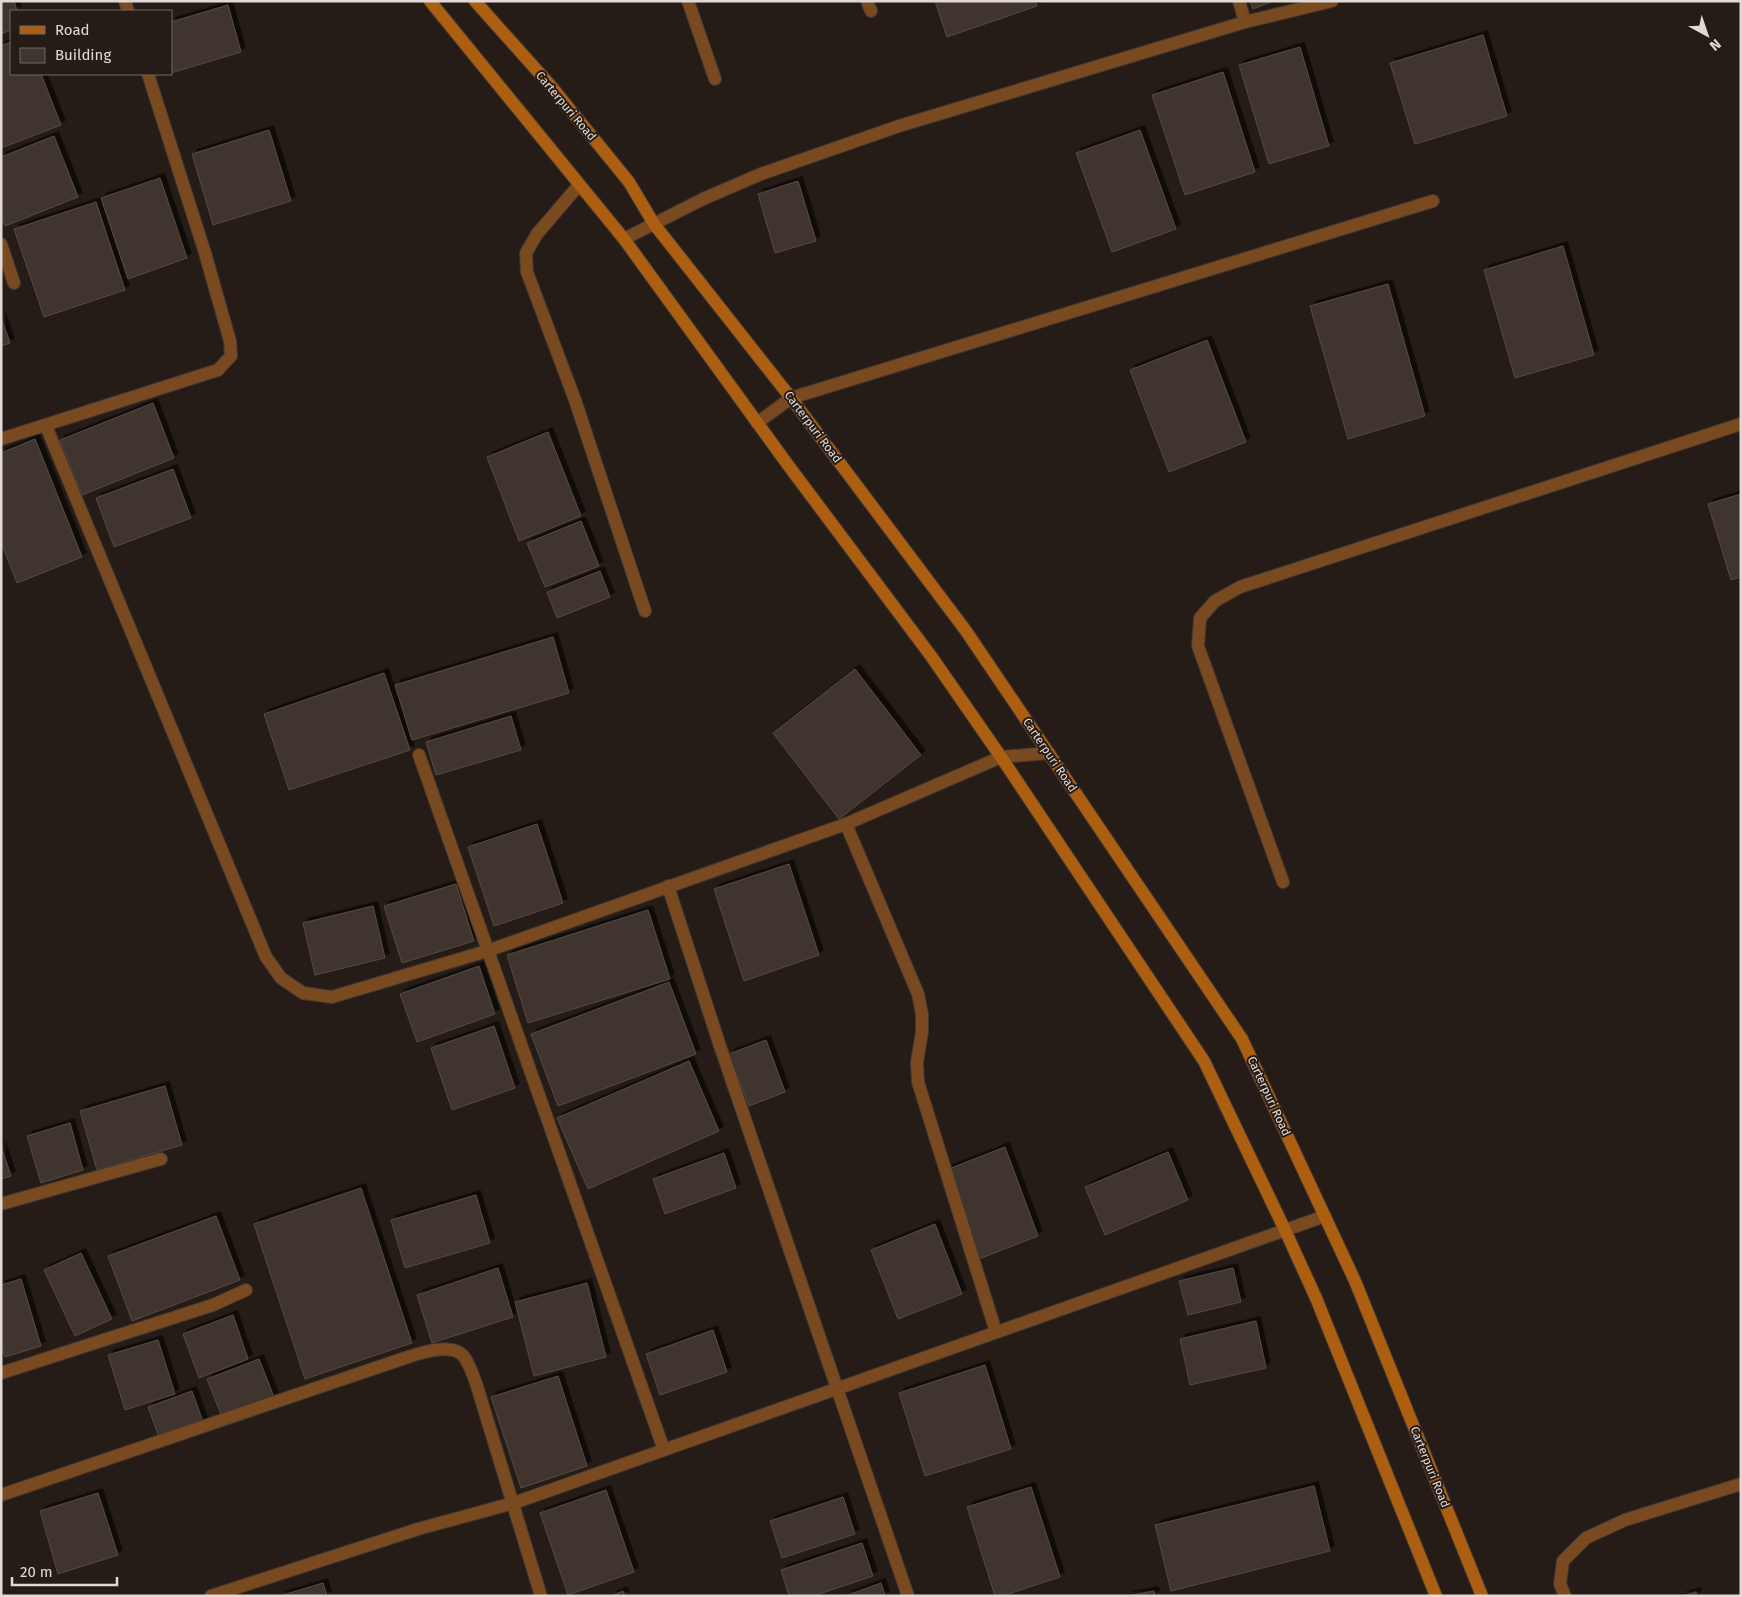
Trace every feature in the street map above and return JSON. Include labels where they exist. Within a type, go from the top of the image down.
[{"type":"main road","points":[[430,1],[624,239],[757,423],[931,656],[1001,757],[1204,1061],[1316,1298],[1436,1596]]},
{"type":"main road","name":"Carterpuri Road","points":[[475,1],[550,85],[622,174],[654,224],[791,398],[966,631],[1242,1039],[1355,1281],[1482,1596]]},
{"type":"street","points":[[688,1],[715,79]]},
{"type":"street","points":[[1239,1],[1245,22]]},
{"type":"street","points":[[624,239],[703,199],[762,174],[899,126],[1245,22],[1332,1]]},
{"type":"street","points":[[1,439],[218,370],[230,356],[230,342],[205,253],[148,75]]},
{"type":"street","points":[[579,186],[537,234],[526,253],[527,272],[574,400],[644,612]]},
{"type":"street","points":[[757,423],[791,398],[1433,201]]},
{"type":"street","points":[[1,244],[14,283]]},
{"type":"street","points":[[1283,882],[1198,646],[1200,618],[1215,601],[1240,586],[1741,424]]},
{"type":"street","points":[[46,426],[266,957],[281,978],[303,993],[332,997],[487,951],[846,824],[1001,757],[1049,753]]},
{"type":"street","points":[[419,755],[664,1450]]},
{"type":"street","points":[[846,824],[918,994],[922,1014],[922,1032],[917,1062],[918,1082],[996,1332]]},
{"type":"street","points":[[668,886],[722,1052],[908,1596]]},
{"type":"street","points":[[1,1204],[161,1159]]},
{"type":"street","points":[[210,1596],[418,1529],[514,1503],[1325,1216]]},
{"type":"street","points":[[1,1373],[213,1305],[246,1290]]},
{"type":"street","points":[[1,1495],[411,1356],[442,1350],[454,1350],[464,1356],[476,1384],[541,1596]]},
{"type":"street","points":[[1565,1596],[1560,1584],[1563,1561],[1586,1538],[1625,1520],[1741,1484]]},
{"type":"building","points":[[1,1],[14,1],[17,10],[10,10],[10,30],[1,34]]},
{"type":"building","points":[[935,1],[1035,1],[1037,6],[947,37]]},
{"type":"building","points":[[1250,1],[1273,1],[1253,9]]},
{"type":"building","points":[[228,5],[241,52],[172,73],[172,22]]},
{"type":"building","points":[[1483,35],[1507,116],[1415,144],[1390,63]]},
{"type":"building","points":[[10,42],[10,75],[41,75],[61,125],[1,148],[1,46]]},
{"type":"building","points":[[1300,47],[1329,146],[1269,164],[1239,65]]},
{"type":"building","points":[[1223,72],[1255,172],[1185,195],[1152,95]]},
{"type":"building","points":[[269,130],[291,201],[213,225],[192,154]]},
{"type":"building","points":[[1140,130],[1176,229],[1112,252],[1076,153]]},
{"type":"building","points":[[54,136],[78,197],[5,226],[1,217],[1,157]]},
{"type":"building","points":[[160,178],[187,258],[128,279],[101,198]]},
{"type":"building","points":[[798,181],[816,241],[775,253],[758,194]]},
{"type":"building","points":[[96,202],[125,290],[44,317],[14,229]]},
{"type":"building","points":[[1563,246],[1594,355],[1515,378],[1484,270]]},
{"type":"building","points":[[1388,284],[1425,416],[1348,439],[1310,306]]},
{"type":"building","points":[[1,317],[10,343],[1,346]]},
{"type":"building","points":[[1207,340],[1246,442],[1169,472],[1130,370]]},
{"type":"building","points":[[153,403],[174,458],[82,495],[60,440]]},
{"type":"building","points":[[548,432],[581,516],[519,541],[487,457]]},
{"type":"building","points":[[35,439],[82,557],[17,583],[1,542],[1,453]]},
{"type":"building","points":[[173,469],[191,518],[114,547],[96,498]]},
{"type":"building","points":[[1741,494],[1741,577],[1731,580],[1708,504]]},
{"type":"building","points":[[581,521],[599,566],[545,587],[527,543]]},
{"type":"building","points":[[600,571],[610,597],[557,618],[547,592]]},
{"type":"building","points":[[553,637],[569,693],[412,740],[395,685]]},
{"type":"building","points":[[855,669],[921,755],[839,819],[773,733]]},
{"type":"building","points":[[384,673],[410,750],[289,790],[264,714]]},
{"type":"building","points":[[511,716],[521,750],[436,775],[426,742]]},
{"type":"building","points":[[537,824],[563,903],[494,926],[468,847]]},
{"type":"building","points":[[789,864],[819,955],[744,981],[714,889]]},
{"type":"building","points":[[456,884],[474,941],[402,963],[384,906]]},
{"type":"building","points":[[373,906],[385,958],[315,975],[303,923]]},
{"type":"building","points":[[648,910],[670,979],[528,1023],[507,955]]},
{"type":"building","points":[[479,966],[495,1014],[417,1042],[400,994]]},
{"type":"building","points":[[669,982],[696,1054],[558,1106],[531,1034]]},
{"type":"building","points":[[494,1026],[515,1088],[452,1110],[431,1048]]},
{"type":"building","points":[[766,1040],[785,1092],[749,1106],[729,1054]]},
{"type":"building","points":[[689,1061],[719,1131],[588,1189],[557,1118]]},
{"type":"building","points":[[165,1086],[182,1145],[97,1170],[80,1111]]},
{"type":"building","points":[[70,1123],[83,1170],[41,1183],[27,1136]]},
{"type":"building","points":[[1,1146],[11,1176],[1,1179]]},
{"type":"building","points":[[1005,1147],[1038,1236],[979,1259],[946,1170]]},
{"type":"building","points":[[1168,1152],[1188,1200],[1105,1235],[1085,1187]]},
{"type":"building","points":[[724,1153],[736,1188],[665,1214],[653,1179]]},
{"type":"building","points":[[361,1188],[412,1343],[305,1379],[254,1224]]},
{"type":"building","points":[[476,1195],[490,1243],[405,1268],[391,1220]]},
{"type":"building","points":[[216,1216],[240,1280],[132,1321],[108,1256]]},
{"type":"building","points":[[935,1224],[962,1294],[898,1319],[871,1250]]},
{"type":"building","points":[[81,1253],[112,1319],[75,1336],[44,1270]]},
{"type":"building","points":[[498,1268],[513,1317],[432,1343],[417,1295]]},
{"type":"building","points":[[1233,1268],[1241,1302],[1188,1315],[1179,1281]]},
{"type":"building","points":[[21,1279],[41,1346],[5,1357],[1,1344],[1,1285]]},
{"type":"building","points":[[587,1283],[606,1357],[534,1376],[515,1302]]},
{"type":"building","points":[[233,1315],[248,1359],[199,1378],[183,1334]]},
{"type":"building","points":[[1256,1321],[1266,1368],[1190,1385],[1180,1339]]},
{"type":"building","points":[[713,1330],[727,1372],[660,1395],[646,1354]]},
{"type":"building","points":[[158,1340],[175,1394],[125,1410],[108,1355]]},
{"type":"building","points":[[259,1359],[274,1397],[222,1417],[207,1379]]},
{"type":"building","points":[[985,1365],[1011,1449],[925,1476],[899,1393]]},
{"type":"building","points":[[558,1376],[587,1466],[521,1488],[491,1397]]},
{"type":"building","points":[[192,1391],[203,1422],[159,1437],[148,1407]]},
{"type":"building","points":[[1314,1486],[1330,1551],[1171,1591],[1155,1525]]},
{"type":"building","points":[[1031,1487],[1060,1577],[1002,1596],[995,1596],[967,1507]]},
{"type":"building","points":[[606,1490],[634,1572],[568,1595],[540,1513]]},
{"type":"building","points":[[98,1493],[118,1555],[58,1574],[40,1511]]},
{"type":"building","points":[[843,1497],[855,1534],[782,1558],[770,1521]]},
{"type":"building","points":[[862,1543],[873,1576],[813,1596],[789,1596],[781,1570]]},
{"type":"building","points":[[323,1583],[327,1596],[280,1596]]},
{"type":"building","points":[[881,1583],[885,1596],[845,1596]]},
{"type":"building","points":[[623,1591],[625,1596],[611,1596]]},
{"type":"building","points":[[1154,1591],[1155,1596],[1128,1596]]},
{"type":"building","points":[[1696,1592],[1697,1596],[1682,1596]]}]
